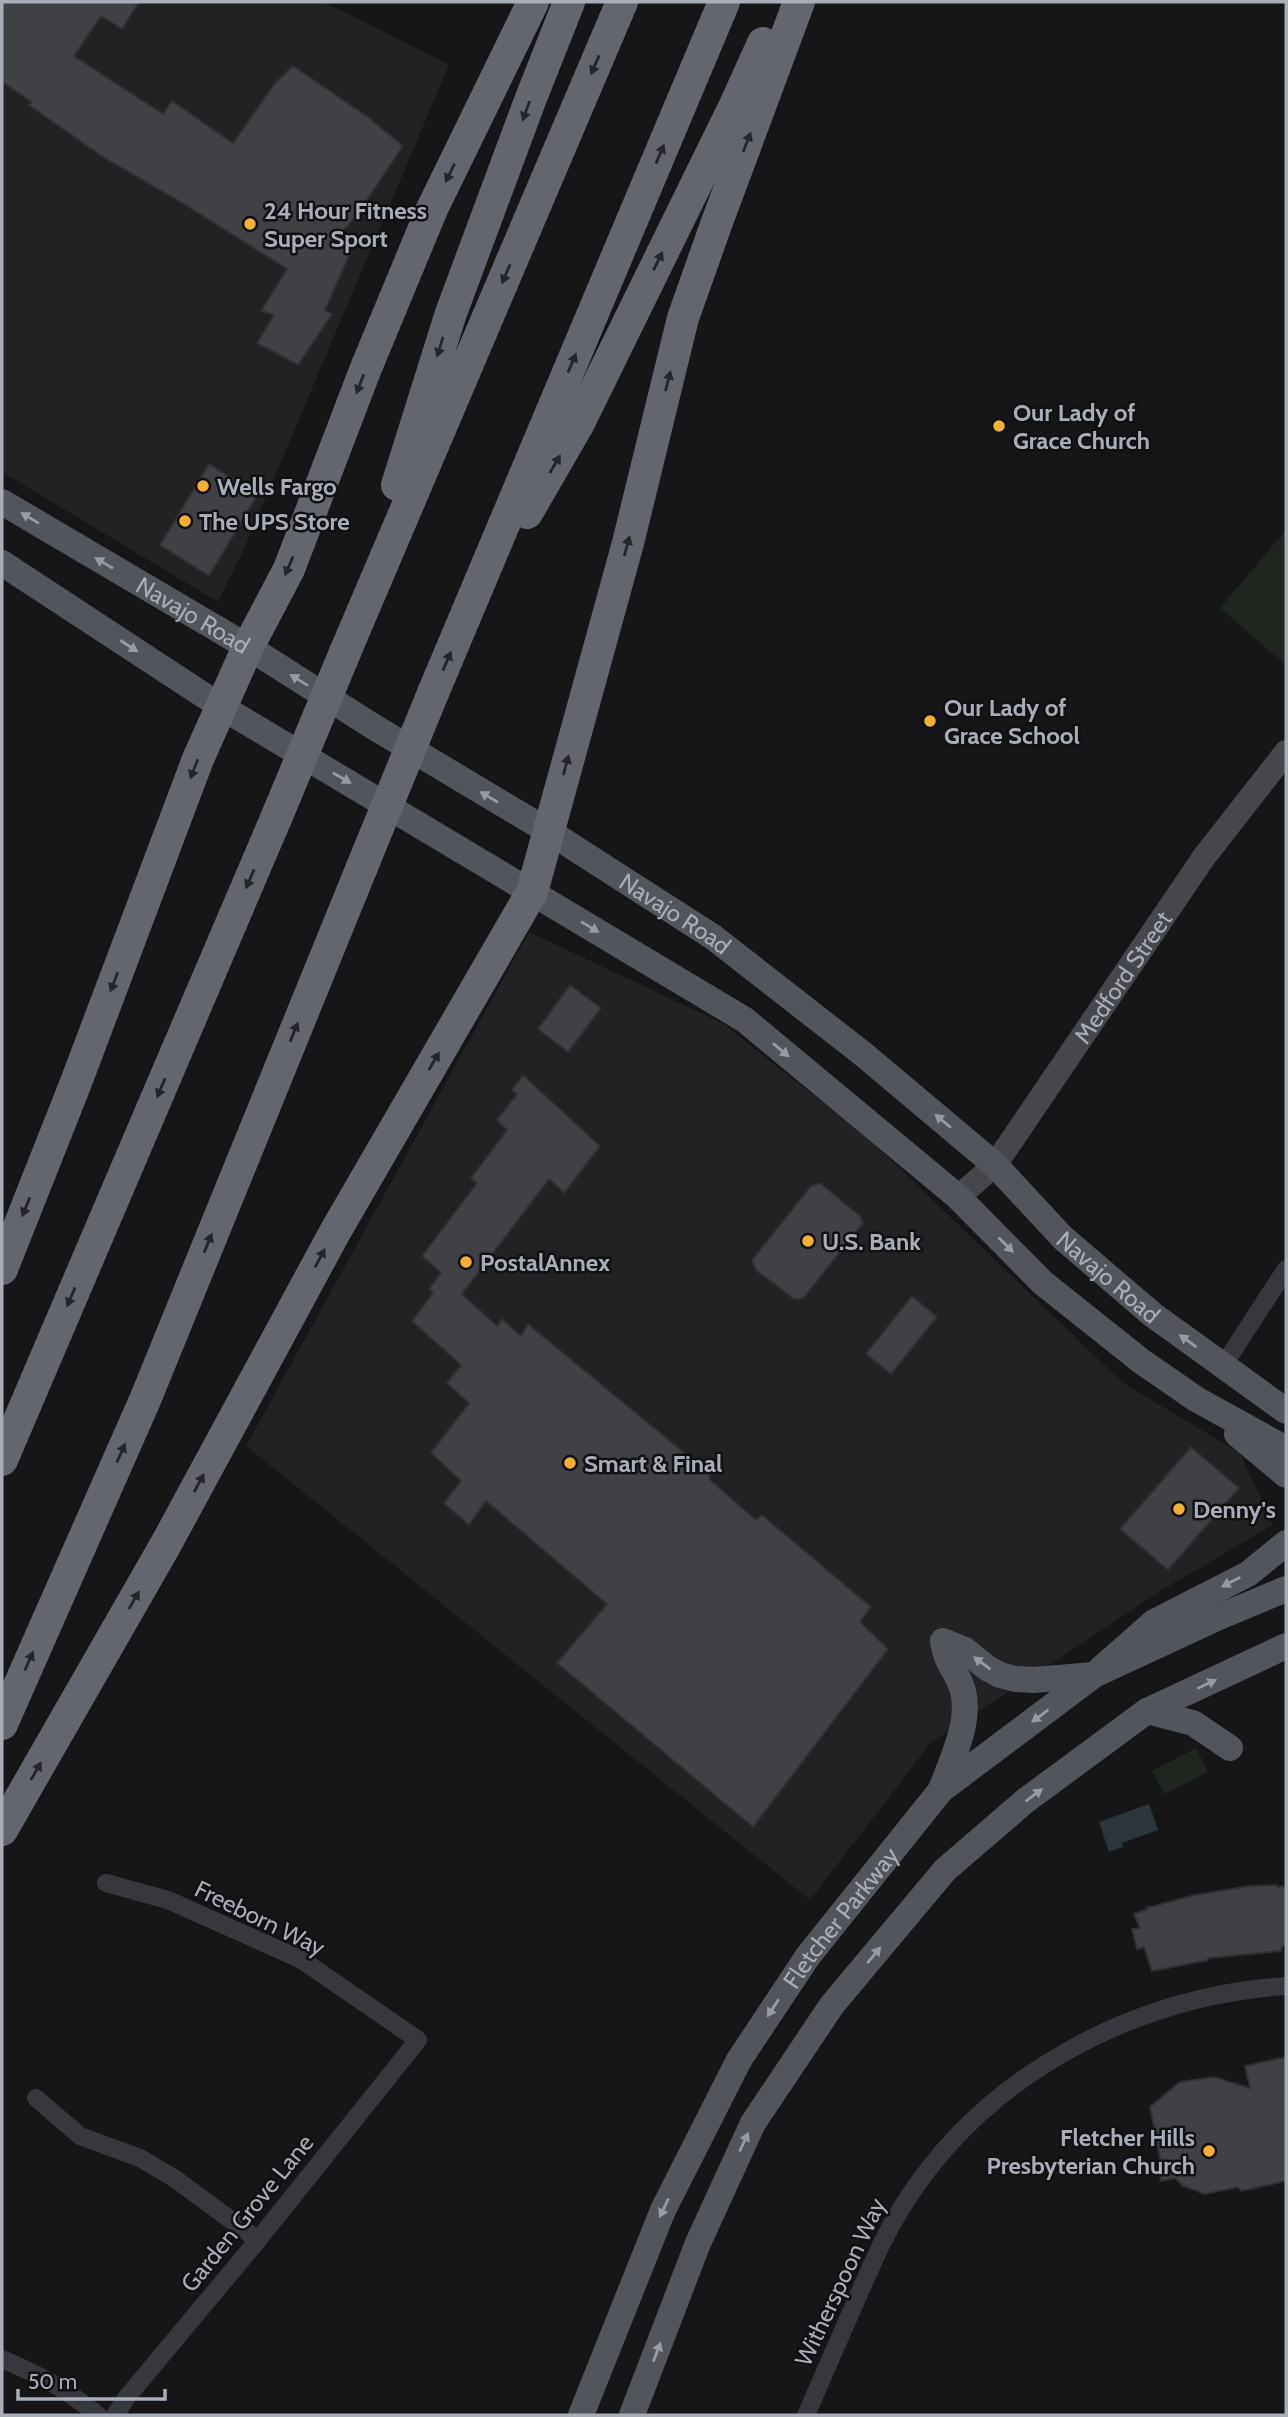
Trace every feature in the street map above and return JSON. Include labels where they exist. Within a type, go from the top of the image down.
[{"type":"highway","points":[[2,1269],[220,706],[289,569],[366,368],[432,209],[533,2]]},
{"type":"highway","points":[[346,650],[451,313],[569,2]]},
{"type":"highway","points":[[2,1460],[622,2]]},
{"type":"highway","points":[[2,1724],[145,1400],[433,692],[724,2]]},
{"type":"highway","points":[[460,629],[579,424],[735,105],[781,2]]},
{"type":"highway","points":[[2,1830],[166,1544],[335,1232],[531,892],[628,543],[683,318],[799,2]]},
{"type":"main road","name":"Navajo Road","points":[[2,502],[248,647],[397,741],[548,831],[713,937],[863,1054],[995,1166],[1063,1238],[1153,1315],[1286,1412]]},
{"type":"main road","name":"Navajo Road","points":[[2,564],[220,706],[745,1020],[958,1197],[1043,1283],[1141,1361],[1196,1399],[1286,1448]]},
{"type":"main road","points":[[1223,1366],[1286,1392]]},
{"type":"main road","points":[[1196,1399],[1286,1475]]},
{"type":"main road","points":[[940,1790],[962,1726],[965,1707],[959,1679],[944,1655],[943,1641],[965,1650],[1000,1675],[1015,1679],[1034,1681],[1094,1675],[1154,1622],[1248,1574],[1286,1542]]},
{"type":"main road","name":"Fletcher Parkway","points":[[581,2415],[663,2210],[739,2060],[808,1955],[940,1790],[1094,1675],[1286,1589]]},
{"type":"main road","name":"Fletcher Parkway","points":[[632,2415],[698,2243],[753,2123],[832,2006],[945,1870],[1025,1801],[1147,1711],[1286,1646]]},
{"type":"main road","points":[[1147,1711],[1193,1723],[1230,1748]]},
{"type":"street","name":"Medford Street","points":[[958,1197],[995,1166],[1204,857],[1286,752]]},
{"type":"street","points":[[1223,1366],[1286,1269]]},
{"type":"street","name":"Freeborn Way","points":[[106,1883],[168,1900],[302,1960],[418,2040]]},
{"type":"street","name":"Witherspoon Way","points":[[806,2415],[873,2261],[904,2204],[943,2151],[993,2103],[1020,2081],[1078,2045],[1142,2015],[1212,1995],[1286,1986]]},
{"type":"street","name":"Garden Grove Lane","points":[[115,2415],[418,2040]]},
{"type":"street","points":[[36,2098],[80,2136],[139,2158],[174,2178],[258,2240]]},
{"type":"street","points":[[2,2360],[40,2375],[69,2392],[98,2415]]},
{"type":"shaded area","points":[[2,2],[324,2],[449,65],[244,549],[218,602],[2,472]]},
{"type":"shaded area","points":[[1286,530],[1286,665],[1220,608]]},
{"type":"shaded area","points":[[529,932],[722,1023],[867,1137],[1123,1383],[1240,1453],[1273,1525],[1162,1590],[930,1744],[810,1900],[246,1446]]},
{"type":"shaded area","points":[[1196,1748],[1208,1772],[1164,1794],[1152,1771]]},
{"type":"shaded area","points":[[1149,1804],[1158,1830],[1122,1843],[1123,1847],[1109,1852],[1099,1822]]},
{"type":"building","points":[[2,2],[139,2],[122,29],[101,16],[74,56],[163,114],[172,101],[233,143],[275,83],[293,66],[368,117],[403,146],[357,215],[335,240],[351,251],[325,310],[332,314],[298,365],[257,343],[274,315],[261,311],[287,269],[103,157],[29,105],[32,102],[2,82]]},
{"type":"building","points":[[209,464],[258,494],[209,576],[160,545]]},
{"type":"building","points":[[570,985],[601,1008],[568,1052],[538,1029]]},
{"type":"building","points":[[523,1075],[600,1146],[564,1193],[549,1179],[462,1294],[497,1326],[502,1319],[521,1336],[528,1324],[710,1474],[710,1480],[756,1520],[762,1515],[871,1607],[860,1622],[888,1649],[753,1827],[557,1663],[607,1604],[486,1501],[469,1525],[444,1503],[461,1481],[431,1453],[469,1403],[447,1383],[461,1365],[412,1321],[433,1293],[429,1289],[441,1273],[422,1256],[477,1183],[471,1178],[507,1130],[497,1120],[517,1094],[512,1090]]},
{"type":"building","name":"U.S. Bank","points":[[820,1183],[860,1216],[863,1223],[805,1296],[794,1299],[756,1270],[752,1260],[811,1186]]},
{"type":"building","points":[[912,1296],[937,1317],[891,1374],[866,1354]]},
{"type":"building","name":"Denny's","points":[[1191,1447],[1239,1488],[1168,1570],[1120,1529]]},
{"type":"building","points":[[1250,1886],[1286,1886],[1286,1946],[1282,1946],[1281,1951],[1209,1958],[1152,1971],[1144,1947],[1137,1949],[1132,1929],[1140,1928],[1134,1914],[1147,1910],[1146,1908],[1195,1895]]},
{"type":"building","points":[[1286,2057],[1286,2181],[1241,2191],[1238,2187],[1205,2194],[1183,2186],[1175,2178],[1161,2181],[1158,2166],[1161,2164],[1150,2107],[1180,2082],[1214,2077],[1250,2088],[1245,2066]]},
{"type":"place","name":"24 Hour Fitness Super Sport","points":[[250,224]]},
{"type":"place","name":"Our Lady of Grace Church","points":[[999,426]]},
{"type":"place","name":"Wells Fargo","points":[[203,486]]},
{"type":"place","name":"The UPS Store","points":[[185,521]]},
{"type":"place","name":"Our Lady of Grace School","points":[[930,721]]},
{"type":"place","name":"U.S. Bank","points":[[808,1241]]},
{"type":"place","name":"PostalAnnex","points":[[466,1262]]},
{"type":"place","name":"Smart & Final","points":[[570,1463]]},
{"type":"place","name":"Denny's","points":[[1179,1509]]},
{"type":"place","name":"Fletcher Hills Presbyterian Church","points":[[1209,2151]]}]
